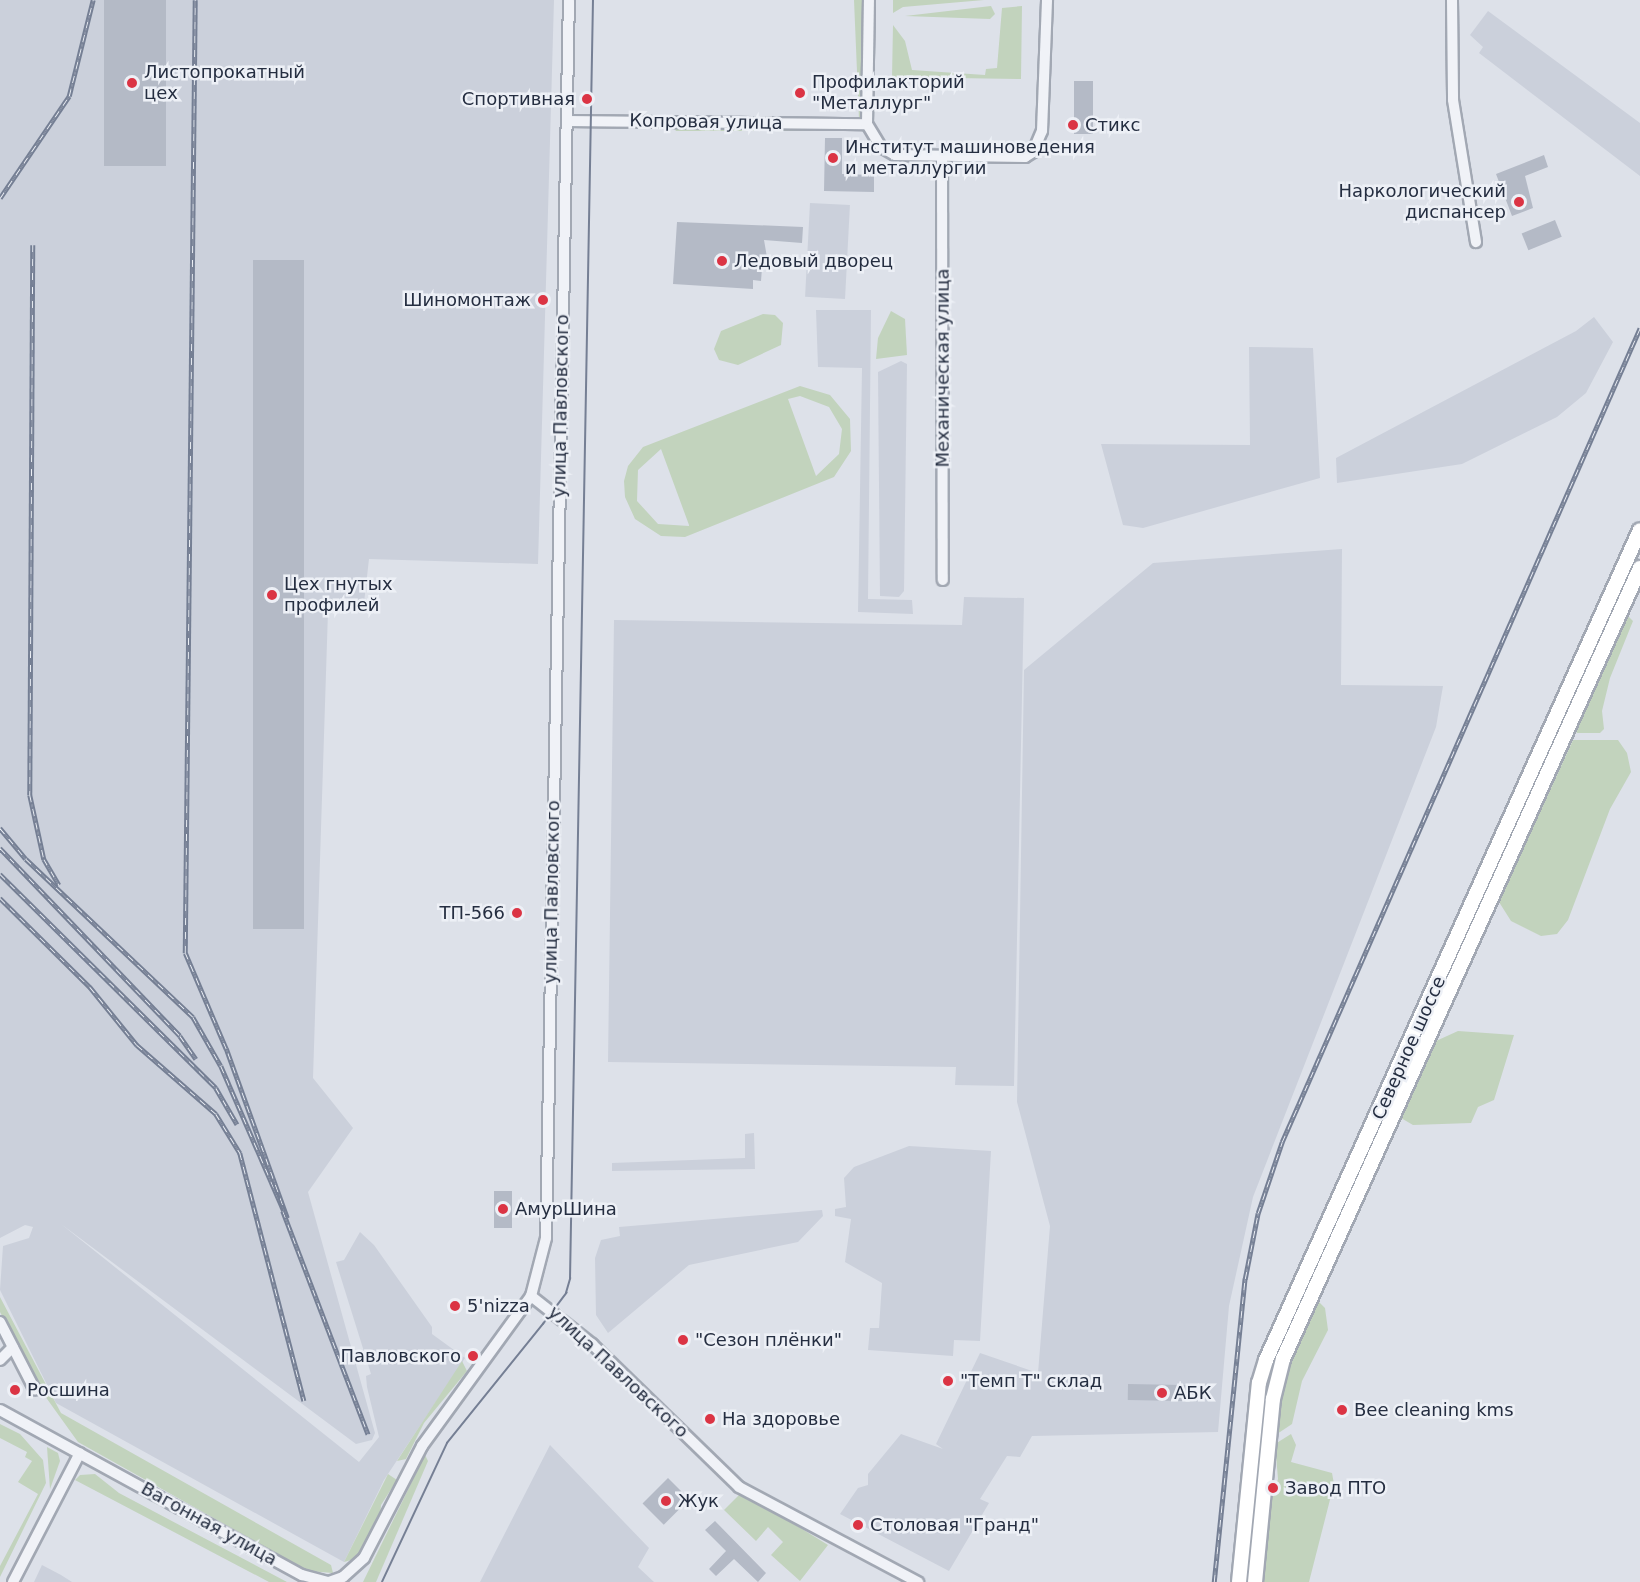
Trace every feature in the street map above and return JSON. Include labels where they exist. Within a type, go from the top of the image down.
[{"type":"main road","name":"Северное шоссе","points":[[1255,1582],[1277,1379],[1609,597],[1640,530]]},
{"type":"main road","name":"Северное шоссе","points":[[1239,1582],[1259,1383],[1300,1290],[1429,1021],[1640,568]]},
{"type":"main road","points":[[1609,597],[1624,603]]},
{"type":"main road","points":[[1300,1290],[1313,1296]]},
{"type":"street","name":"улица Павловского","points":[[569,0],[546,1238],[531,1296],[585,1337],[739,1487],[918,1582]]},
{"type":"street","points":[[869,0],[867,124],[871,136],[888,152],[942,156],[1025,157],[1033,152],[1042,131],[1047,0]]},
{"type":"street","points":[[1452,0],[1453,100],[1476,242]]},
{"type":"street","name":"Копровая улица","points":[[567,121],[867,124]]},
{"type":"street","name":"Механическая улица","points":[[942,156],[943,579]]},
{"type":"street","name":"Вагонная улица","points":[[0,1410],[302,1575],[329,1582],[344,1577],[364,1558],[422,1446],[531,1296]]},
{"type":"street","points":[[0,1322],[35,1390]]},
{"type":"street","points":[[0,1360],[13,1347]]},
{"type":"street","points":[[12,1582],[80,1453]]},
{"type":"shaded area","points":[[0,0],[554,0],[538,564],[369,559],[363,612],[328,611],[313,1078],[353,1128],[308,1192],[375,1433],[372,1440],[356,1444],[61,1224],[359,1462],[379,1437],[367,1387],[366,1376],[371,1374],[336,1262],[344,1260],[360,1232],[374,1245],[432,1327],[432,1334],[465,1358],[384,1480],[344,1562],[56,1403],[0,1290],[3,1246],[29,1238],[33,1227],[25,1225],[0,1238]]},
{"type":"shaded area","points":[[1488,11],[1640,123],[1640,176],[1479,53],[1483,47],[1470,35]]},
{"type":"shaded area","points":[[810,203],[850,205],[845,299],[805,297]]},
{"type":"shaded area","points":[[816,310],[871,310],[868,599],[912,600],[913,614],[858,612],[862,368],[818,367]]},
{"type":"shaded area","points":[[1594,317],[1613,342],[1586,393],[1557,417],[1462,464],[1337,483],[1336,458],[1576,331]]},
{"type":"shaded area","points":[[1249,347],[1313,348],[1320,478],[1143,528],[1123,525],[1101,444],[1250,445]]},
{"type":"shaded area","points":[[901,361],[907,364],[904,591],[899,597],[880,596],[878,372]]},
{"type":"shaded area","points":[[1342,549],[1341,685],[1443,686],[1436,727],[1253,1197],[1229,1306],[1218,1432],[1032,1436],[1020,1457],[1007,1456],[980,1499],[989,1503],[949,1571],[840,1514],[858,1488],[868,1485],[868,1474],[901,1434],[943,1449],[936,1444],[980,1353],[1038,1373],[1050,1226],[1017,1102],[1024,670],[1153,563]]},
{"type":"shaded area","points":[[964,597],[1024,598],[1014,1086],[955,1085],[956,1067],[608,1062],[614,620],[962,625]]},
{"type":"shaded area","points":[[754,1133],[755,1169],[612,1171],[612,1163],[745,1158],[745,1134]]},
{"type":"shaded area","points":[[909,1146],[991,1151],[980,1341],[954,1340],[953,1356],[868,1350],[870,1328],[879,1328],[882,1283],[845,1262],[851,1219],[835,1216],[835,1209],[846,1207],[844,1178],[854,1167]]},
{"type":"shaded area","points":[[822,1210],[823,1216],[798,1242],[689,1265],[608,1333],[596,1315],[595,1258],[601,1240],[620,1236],[619,1227]]},
{"type":"shaded area","points":[[550,1445],[649,1548],[638,1567],[654,1582],[480,1582]]},
{"type":"shaded area","points":[[42,1565],[61,1575],[72,1582],[34,1582]]},
{"type":"green space","points":[[854,0],[863,0],[863,119],[859,119]]},
{"type":"green space","points":[[893,0],[984,0],[903,7],[893,13]]},
{"type":"green space","points":[[991,6],[995,14],[990,19],[905,16]]},
{"type":"green space","points":[[1022,6],[1021,79],[892,77],[893,25],[905,41],[912,70],[985,75],[986,69],[997,68],[1002,8]]},
{"type":"green space","points":[[673,126],[816,128],[818,131],[676,131]]},
{"type":"green space","points":[[891,311],[905,319],[907,355],[876,359],[878,338]]},
{"type":"green space","points":[[763,314],[775,315],[783,323],[781,345],[738,365],[719,360],[714,349],[721,331]]},
{"type":"green space","points":[[800,386],[830,395],[850,419],[851,451],[834,477],[685,537],[661,536],[635,519],[625,497],[624,481],[628,466],[643,447]],"holes":[[[800,396],[829,407],[842,429],[839,454],[816,476],[788,399]],[[661,449],[689,525],[689,526],[658,524],[637,501],[638,470]]]},
{"type":"green space","points":[[1609,612],[1613,612],[1432,1015]]},
{"type":"green space","points":[[1627,615],[1633,621],[1610,678],[1602,711],[1604,729],[1600,733],[1577,733],[1574,729]]},
{"type":"green space","points":[[1573,740],[1618,740],[1627,753],[1631,772],[1610,809],[1568,920],[1557,934],[1541,936],[1511,921],[1499,902]]},
{"type":"green space","points":[[1458,1031],[1514,1035],[1494,1100],[1478,1107],[1471,1123],[1413,1125],[1401,1118],[1436,1041]]},
{"type":"green space","points":[[0,1297],[61,1413],[331,1565],[333,1573],[308,1571],[78,1442],[37,1385],[0,1312]]},
{"type":"green space","points":[[1319,1302],[1325,1308],[1328,1330],[1302,1381],[1292,1424],[1274,1436],[1284,1368]]},
{"type":"green space","points":[[1301,1304],[1270,1383],[1250,1582],[1244,1582],[1264,1386]]},
{"type":"green space","points":[[462,1361],[467,1371],[424,1423],[406,1459],[397,1461]]},
{"type":"green space","points":[[0,1424],[20,1434],[43,1460],[46,1483],[0,1577],[0,1566],[38,1494],[18,1482],[32,1461],[25,1457],[27,1452],[0,1438]]},
{"type":"green space","points":[[1291,1434],[1296,1445],[1291,1462],[1332,1473],[1334,1484],[1309,1582],[1264,1582],[1268,1512],[1278,1479],[1275,1444]]},
{"type":"green space","points":[[47,1447],[58,1453],[60,1461],[50,1489]]},
{"type":"green space","points":[[425,1455],[428,1461],[376,1582],[363,1582]]},
{"type":"green space","points":[[95,1474],[119,1493],[287,1582],[269,1582],[75,1480],[80,1475]]},
{"type":"green space","points":[[388,1474],[397,1480],[381,1505],[380,1520],[358,1558],[344,1562]]},
{"type":"green space","points":[[742,1492],[828,1545],[800,1581],[771,1555],[783,1542],[768,1527],[756,1541],[724,1510]]},
{"type":"building","name":"Листопрокатный цех","points":[[104,0],[166,0],[166,166],[104,166]]},
{"type":"building","points":[[1074,81],[1093,81],[1093,134],[1074,134]]},
{"type":"building","name":"Институт машиноведения и металлургии","points":[[825,138],[842,138],[842,174],[874,175],[874,192],[824,191]]},
{"type":"building","name":"Наркологический диспансер","points":[[1544,155],[1548,167],[1525,176],[1533,208],[1512,216],[1496,174]]},
{"type":"building","points":[[1555,220],[1562,237],[1528,250],[1522,233]]},
{"type":"building","name":"Ледовый дворец","points":[[677,222],[803,227],[802,243],[764,240],[769,269],[762,268],[761,281],[753,280],[753,289],[673,284]]},
{"type":"building","name":"Цех гнутых профилей","points":[[253,260],[304,260],[304,929],[253,929]]},
{"type":"building","name":"АмурШина","points":[[494,1191],[512,1191],[512,1228],[494,1228]]},
{"type":"building","name":"АБК","points":[[1128,1384],[1195,1385],[1195,1401],[1128,1400]]},
{"type":"building","name":"Жук","points":[[668,1478],[689,1499],[664,1525],[643,1503]]},
{"type":"building","points":[[715,1521],[766,1573],[758,1582],[734,1559],[716,1576],[709,1569],[726,1551],[705,1530]]},
{"type":"tram line","points":[[382,1582],[447,1443],[543,1324],[566,1293],[570,1279],[593,0]]},
{"type":"railway","points":[[0,198],[69,96],[93,0]]},
{"type":"railway","points":[[0,828],[26,859],[193,1017],[221,1066],[287,1218],[226,1049],[185,953],[195,0]]},
{"type":"railway","points":[[33,245],[30,795],[44,859],[59,885]]},
{"type":"railway","points":[[1214,1582],[1245,1279],[1258,1213],[1282,1142],[1640,328]]},
{"type":"railway","points":[[0,848],[180,1036],[196,1059]]},
{"type":"railway","points":[[0,874],[216,1088],[237,1124]]},
{"type":"railway","points":[[0,898],[90,987],[137,1045],[216,1114],[240,1153],[304,1401]]},
{"type":"railway","points":[[283,1211],[368,1434]]},
{"type":"place","name":"Листопрокатный цех","points":[[132,83]]},
{"type":"place","name":"Профилакторий \"Металлург\"","points":[[800,93]]},
{"type":"place","name":"Спортивная","points":[[587,99]]},
{"type":"place","name":"Стикс","points":[[1073,125]]},
{"type":"place","name":"Институт машиноведения и металлургии","points":[[833,158]]},
{"type":"place","name":"Наркологический диспансер","points":[[1519,202]]},
{"type":"place","name":"Ледовый дворец","points":[[722,261]]},
{"type":"place","name":"Шиномонтаж","points":[[543,300]]},
{"type":"place","name":"Цех гнутых профилей","points":[[272,595]]},
{"type":"place","name":"ТП-566","points":[[517,913]]},
{"type":"place","name":"АмурШина","points":[[503,1209]]},
{"type":"place","name":"5'nizza","points":[[455,1306]]},
{"type":"place","name":"\"Сезон плёнки\"","points":[[683,1340]]},
{"type":"place","name":"Павловского","points":[[473,1356]]},
{"type":"place","name":"\"Темп Т\" склад","points":[[948,1381]]},
{"type":"place","name":"Росшина","points":[[15,1390]]},
{"type":"place","name":"АБК","points":[[1162,1393]]},
{"type":"place","name":"Bee cleaning kms","points":[[1342,1410]]},
{"type":"place","name":"На здоровье","points":[[710,1419]]},
{"type":"place","name":"Завод ПТО","points":[[1273,1488]]},
{"type":"place","name":"Жук","points":[[666,1501]]},
{"type":"place","name":"Столовая \"Гранд\"","points":[[858,1525]]}]
